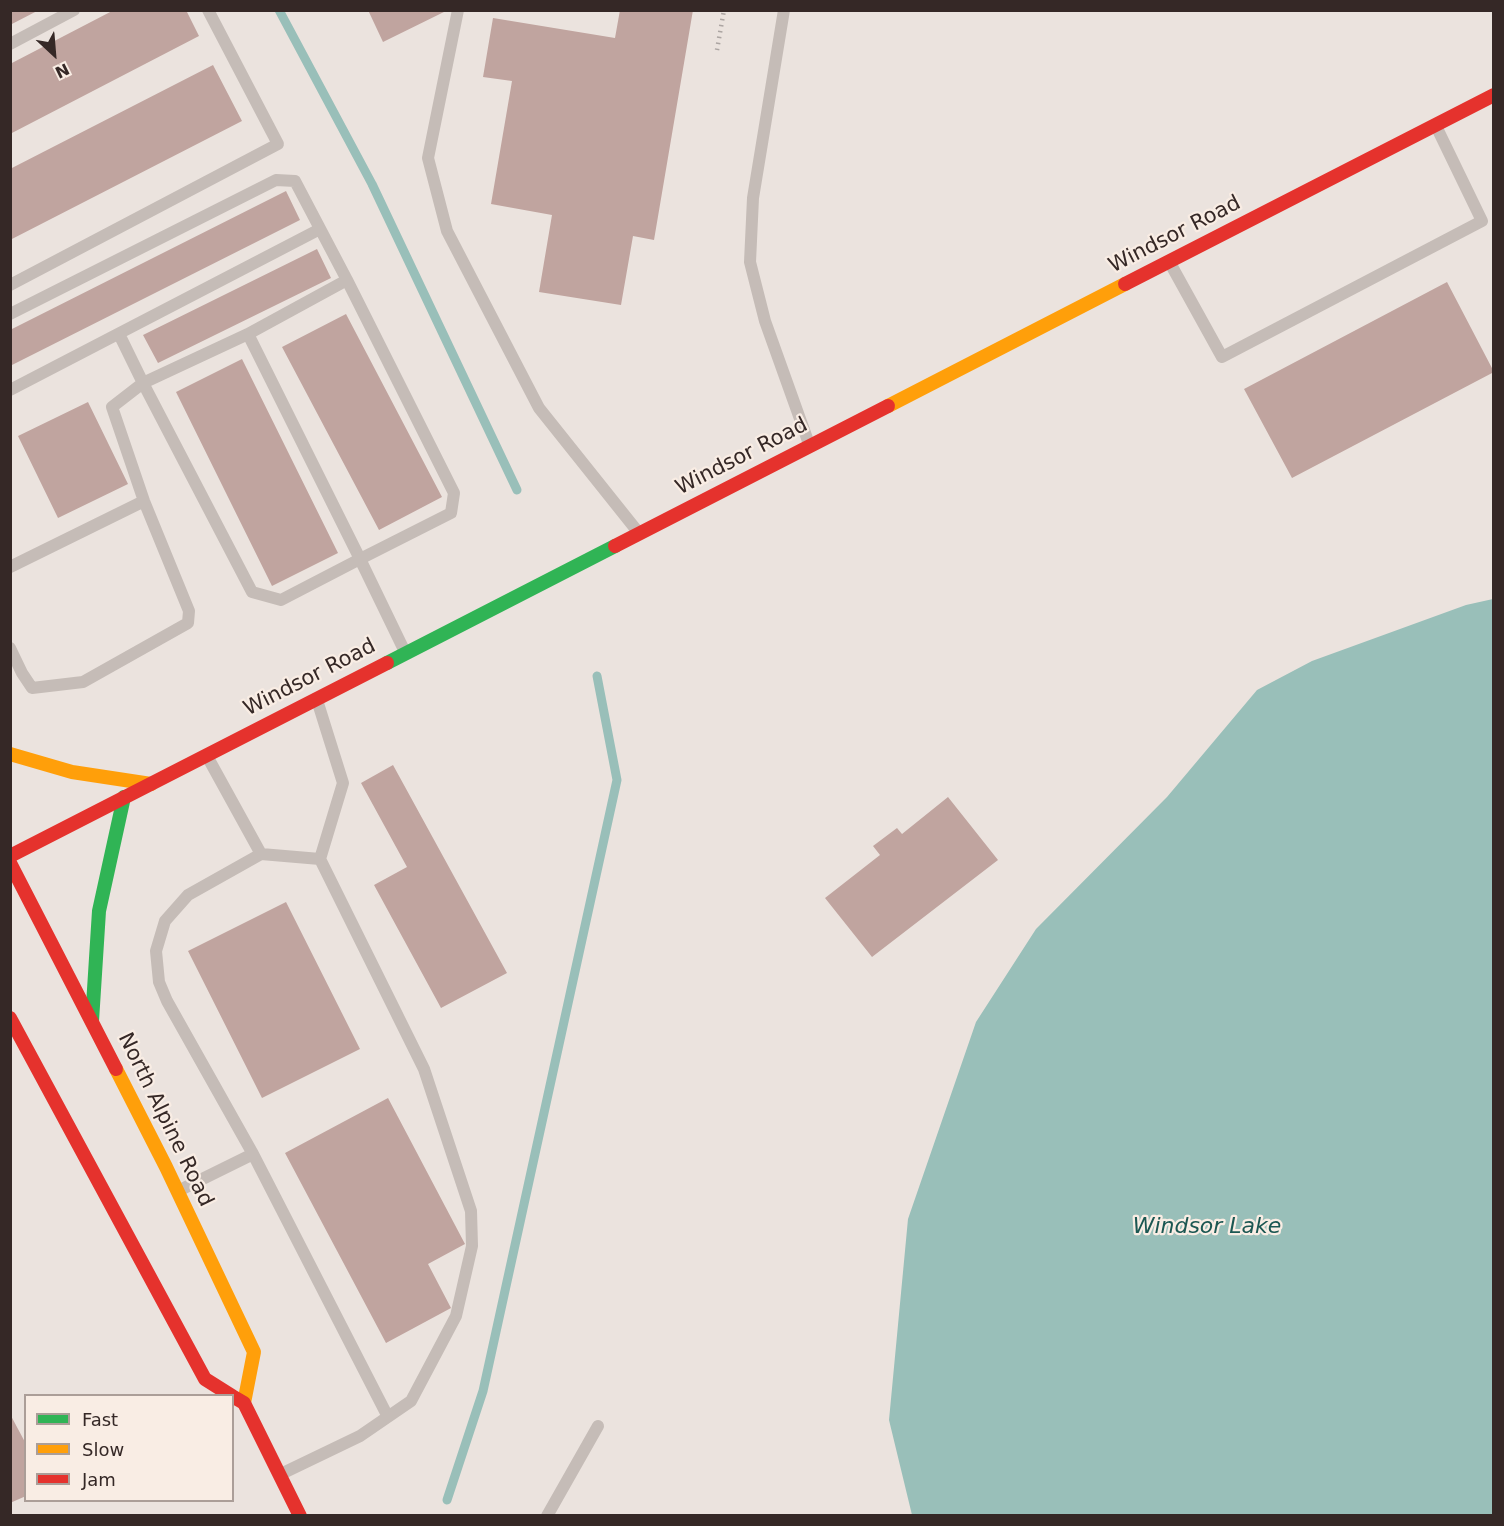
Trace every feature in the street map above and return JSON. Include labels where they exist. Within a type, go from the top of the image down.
[{"type":"street","name":"Windsor Road","points":[[10,856],[1494,95]]},
{"type":"street","points":[[10,754],[72,772],[151,784]]},
{"type":"street","points":[[92,1021],[99,911],[124,797]]},
{"type":"street","name":"North Alpine Road","points":[[10,863],[178,1191],[254,1352],[236,1398]]},
{"type":"street","points":[[10,1018],[205,1379],[229,1394]]},
{"type":"street","points":[[236,1398],[300,1515]]},
{"type":"lane","points":[[10,44],[74,10]]},
{"type":"lane","points":[[10,285],[278,144],[208,10]]},
{"type":"lane","points":[[458,10],[428,158],[447,231],[539,408],[638,533]]},
{"type":"lane","points":[[784,10],[754,188],[750,262],[765,321],[809,446]]},
{"type":"lane","points":[[1169,261],[1222,357],[1482,221],[1436,125]]},
{"type":"lane","points":[[10,314],[276,180],[295,181],[454,493],[451,513],[281,600],[252,592],[119,334]]},
{"type":"lane","points":[[10,390],[320,229]]},
{"type":"lane","points":[[10,648],[21,673],[32,688],[83,682],[188,623],[189,611],[144,501],[112,407],[143,383],[248,334],[347,280]]},
{"type":"lane","points":[[248,334],[405,653]]},
{"type":"lane","points":[[10,567],[144,501]]},
{"type":"lane","points":[[280,1475],[360,1436],[411,1401],[456,1316],[472,1246],[471,1211],[424,1069],[320,859],[343,783],[317,699]]},
{"type":"lane","points":[[207,755],[261,854]]},
{"type":"lane","points":[[320,859],[261,854],[188,895],[165,921],[156,951],[159,982],[167,1001],[253,1154],[388,1417]]},
{"type":"lane","points":[[178,1191],[253,1154]]},
{"type":"lane","points":[[547,1515],[598,1426]]},
{"type":"water","name":"Windsor Lake","points":[[1493,599],[1493,1515],[912,1515],[889,1420],[908,1219],[976,1022],[1036,929],[1167,797],[1257,690],[1312,661],[1466,605]]},
{"type":"building","points":[[10,10],[39,10],[10,25]]},
{"type":"building","points":[[114,10],[186,10],[199,36],[10,134],[10,64]]},
{"type":"building","points":[[368,10],[448,10],[383,42]]},
{"type":"building","points":[[620,10],[693,10],[654,240],[633,236],[621,305],[539,292],[552,215],[491,204],[512,81],[483,77],[493,18],[615,38]]},
{"type":"building","points":[[213,65],[242,121],[10,240],[10,169]]},
{"type":"building","points":[[286,191],[300,220],[10,366],[10,330]]},
{"type":"building","points":[[317,249],[331,278],[158,363],[143,335]]},
{"type":"building","points":[[1447,282],[1494,372],[1292,478],[1244,389]]},
{"type":"building","points":[[346,314],[442,497],[379,530],[282,347]]},
{"type":"building","points":[[242,359],[338,553],[272,586],[176,392]]},
{"type":"building","points":[[88,402],[128,484],[58,518],[18,436]]},
{"type":"building","points":[[393,765],[507,973],[441,1008],[374,885],[407,867],[361,783]]},
{"type":"building","points":[[948,797],[998,860],[872,957],[825,898],[880,855],[873,846],[897,828],[902,834]]},
{"type":"building","points":[[286,902],[360,1049],[262,1098],[188,951]]},
{"type":"building","points":[[388,1098],[465,1244],[428,1264],[451,1308],[386,1343],[285,1153]]},
{"type":"building","points":[[10,1414],[24,1440],[24,1497],[10,1503]]},
{"type":"waterway","points":[[279,10],[372,184],[517,490]]},
{"type":"waterway","points":[[447,1500],[483,1391],[617,780],[597,676]]},
{"type":"railway","points":[[717,50],[724,10]]},
{"type":"traffic: fast","points":[[387,663],[615,546]]},
{"type":"traffic: fast","points":[[92,1021],[99,911],[124,797]]},
{"type":"traffic: slow","points":[[888,406],[1125,284]]},
{"type":"traffic: slow","points":[[10,754],[72,772],[151,784]]},
{"type":"traffic: slow","points":[[116,1069],[166,1167],[254,1352],[244,1403]]},
{"type":"traffic: jam","points":[[1125,284],[1494,95]]},
{"type":"traffic: jam","points":[[615,546],[888,406]]},
{"type":"traffic: jam","points":[[10,856],[387,663]]},
{"type":"traffic: jam","points":[[10,863],[116,1069]]},
{"type":"traffic: jam","points":[[10,1018],[205,1379],[229,1394]]},
{"type":"traffic: jam","points":[[234,1397],[244,1403],[300,1516]]}]
